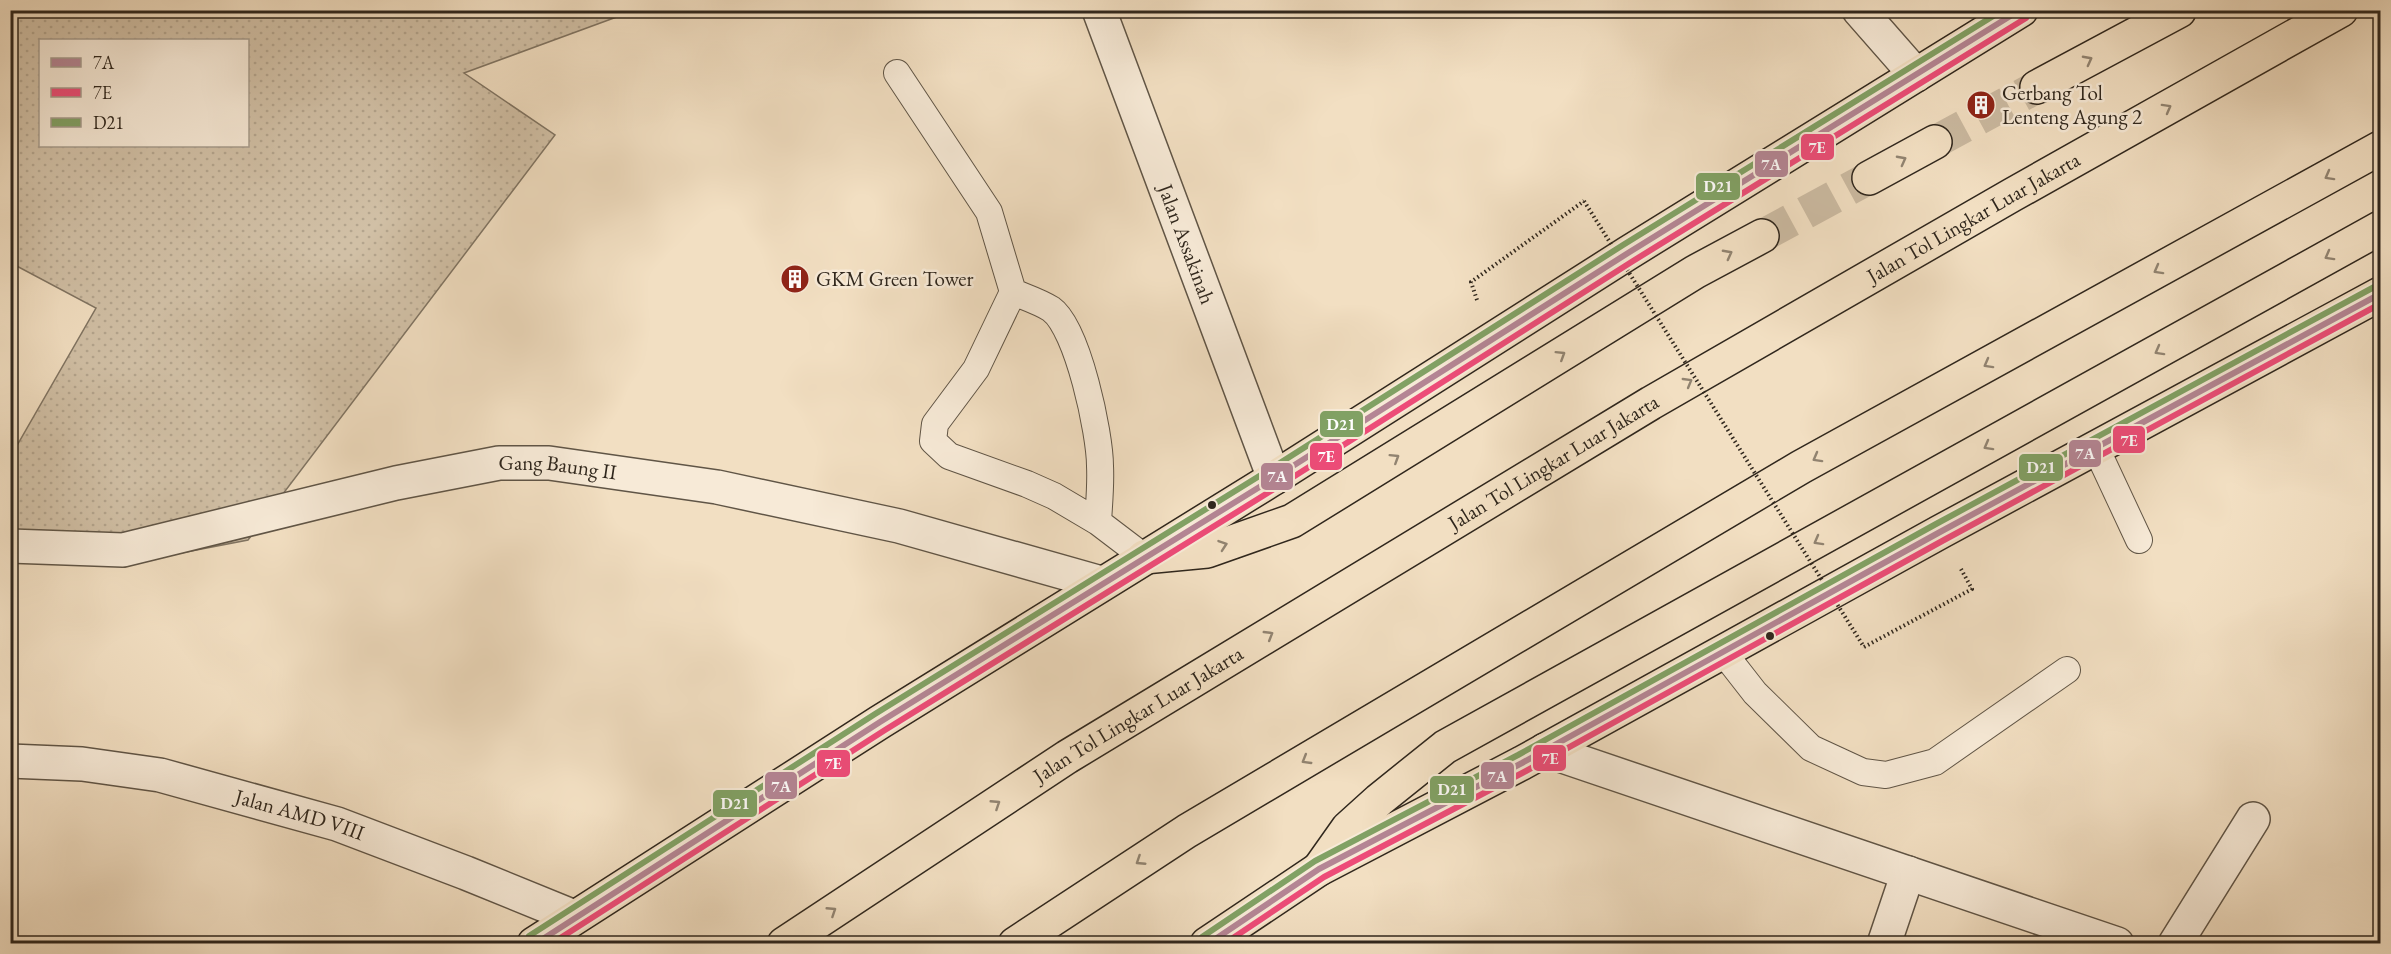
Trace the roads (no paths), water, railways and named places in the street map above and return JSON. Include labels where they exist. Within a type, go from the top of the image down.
[{"type":"highway","points":[[534,944],[577,931],[1101,583],[1274,478],[1628,253],[2021,10]]},
{"type":"highway","points":[[2037,87],[2179,10]]},
{"type":"highway","name":"Jalan Tol Lingkar Luar Jakarta","points":[[784,944],[1067,758],[1652,403],[2012,195],[2341,10]]},
{"type":"highway","points":[[1869,178],[1935,142]]},
{"type":"highway","points":[[1014,944],[1187,831],[1801,467],[2380,148]]},
{"type":"highway","points":[[1319,869],[1348,828],[1445,747],[2380,228]]},
{"type":"highway","points":[[1144,557],[1207,551],[1292,521],[1695,272],[1762,236]]},
{"type":"highway","points":[[1207,944],[1319,869],[1545,750],[2380,294]]},
{"type":"street","name":"Jalan Assakinah","points":[[1099,10],[1106,23],[1274,478]]},
{"type":"street","points":[[1859,10],[1916,75]]},
{"type":"street","name":"Gang Baung II","points":[[10,546],[123,550],[396,483],[499,463],[549,463],[717,487],[899,526],[1101,583]]},
{"type":"street","points":[[1545,750],[1903,887],[2117,944]]},
{"type":"street","name":"Jalan AMD VIII","points":[[10,761],[82,764],[160,775],[338,824],[466,873],[577,931]]},
{"type":"street","points":[[2175,944],[2253,819]]},
{"type":"street","points":[[1884,944],[1903,887]]},
{"type":"lane","points":[[897,73],[989,212],[1013,292],[976,369],[935,424],[933,441],[948,456],[1054,496],[1098,522],[1144,557]]},
{"type":"lane","points":[[1013,292],[1052,310],[1069,334],[1085,378],[1098,445],[1100,465],[1098,522]]},
{"type":"lane","points":[[2096,448],[2139,540]]},
{"type":"lane","points":[[1723,652],[1755,693],[1811,748],[1863,772],[1886,774],[1935,762],[2067,670]]},
{"type":"tunnel","points":[[1935,142],[2037,87]]},
{"type":"tunnel","points":[[1762,236],[1869,178]]},
{"type":"place","name":"Gerbang Tol Lenteng Agung 2","points":[[1981,105]]},
{"type":"place","name":"GKM Green Tower","points":[[795,279]]}]
